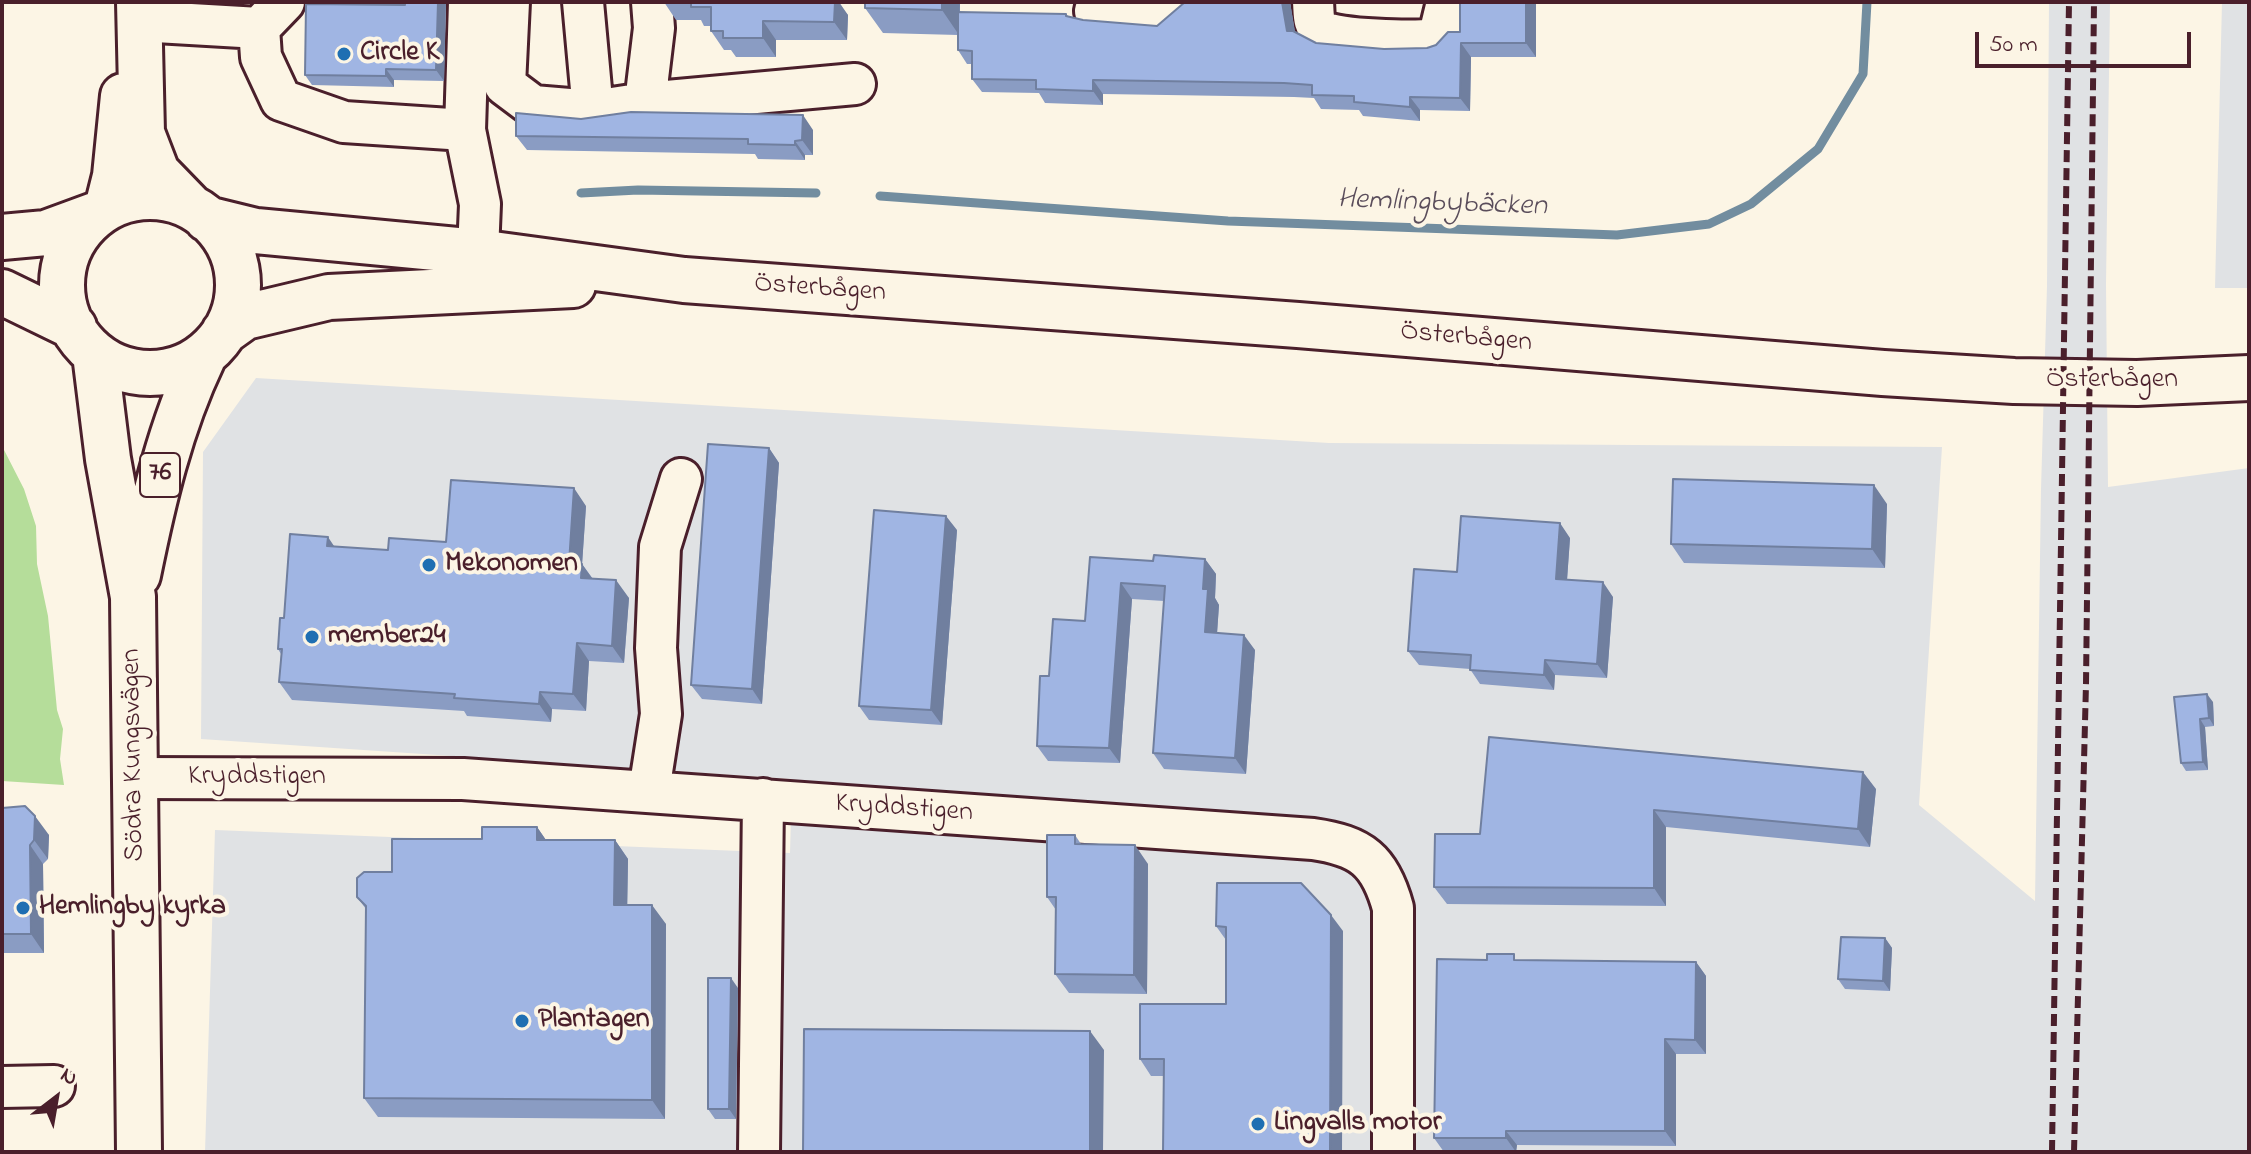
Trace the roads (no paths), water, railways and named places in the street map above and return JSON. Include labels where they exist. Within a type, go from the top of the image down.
[{"type":"main road","points":[[84,340],[66,312],[61,288],[64,262],[72,242],[101,211],[115,176],[133,8]]},
{"type":"main road","points":[[2,292],[84,340],[134,374],[159,375],[182,369],[214,345],[238,295],[232,252],[221,232],[157,172],[142,133],[133,8]]},
{"type":"main road","points":[[2,237],[46,233],[125,199],[147,196],[169,198],[198,212]]},
{"type":"main road","name":"Österbågen","points":[[198,212],[256,231],[478,252],[684,280],[1898,374],[2014,381],[2137,383],[2249,378]]},
{"type":"main road","name":"Österbågen","points":[[214,345],[245,317],[329,297],[684,280]]},
{"type":"main road","name":"Södra Kungsvägen","points":[[84,340],[133,597],[139,1152]]},
{"type":"main road","name":"Södra Kungsvägen","points":[[133,597],[155,489],[189,388],[214,345]]},
{"type":"street","points":[[469,2],[465,130],[480,204],[478,252]]},
{"type":"street","points":[[509,2],[505,85],[533,106],[593,111],[645,103],[855,84]]},
{"type":"street","points":[[583,2],[593,111]]},
{"type":"street","points":[[645,103],[654,28],[652,2]]},
{"type":"street","points":[[1095,11],[1160,18],[1177,2]]},
{"type":"street","points":[[1313,2],[1314,22],[1322,32],[1356,38],[1408,41],[1434,39],[1440,31],[1447,2]]},
{"type":"street","points":[[133,8],[271,15],[261,57],[281,100],[344,122],[465,130]]},
{"type":"street","points":[[649,791],[661,714],[656,648],[660,547],[681,479]]},
{"type":"street","name":"Kryddstigen","points":[[135,778],[463,779],[1313,839],[1350,847],[1374,864],[1393,908],[1393,1152]]},
{"type":"street","points":[[759,1152],[763,799]]},
{"type":"street","points":[[2,1087],[54,1086]]},
{"type":"waterway","name":"Hemlingbybäcken","points":[[880,196],[1228,221],[1617,235],[1709,224],[1751,204],[1818,149],[1863,74],[1867,2]]},
{"type":"waterway","name":"Hemlingbybäcken","points":[[581,193],[638,190],[816,193]]},
{"type":"railway","points":[[2052,1152],[2069,2]]},
{"type":"railway","points":[[2074,1152],[2086,684],[2094,2]]},
{"type":"place","name":"Circle K","points":[[344,54]]},
{"type":"place","name":"Mekonomen","points":[[429,565]]},
{"type":"place","name":"member24","points":[[312,637]]},
{"type":"place","name":"Hemlingby kyrka","points":[[23,908]]},
{"type":"place","name":"Plantagen","points":[[522,1021]]},
{"type":"place","name":"Lingvalls motor","points":[[1258,1124]]}]
